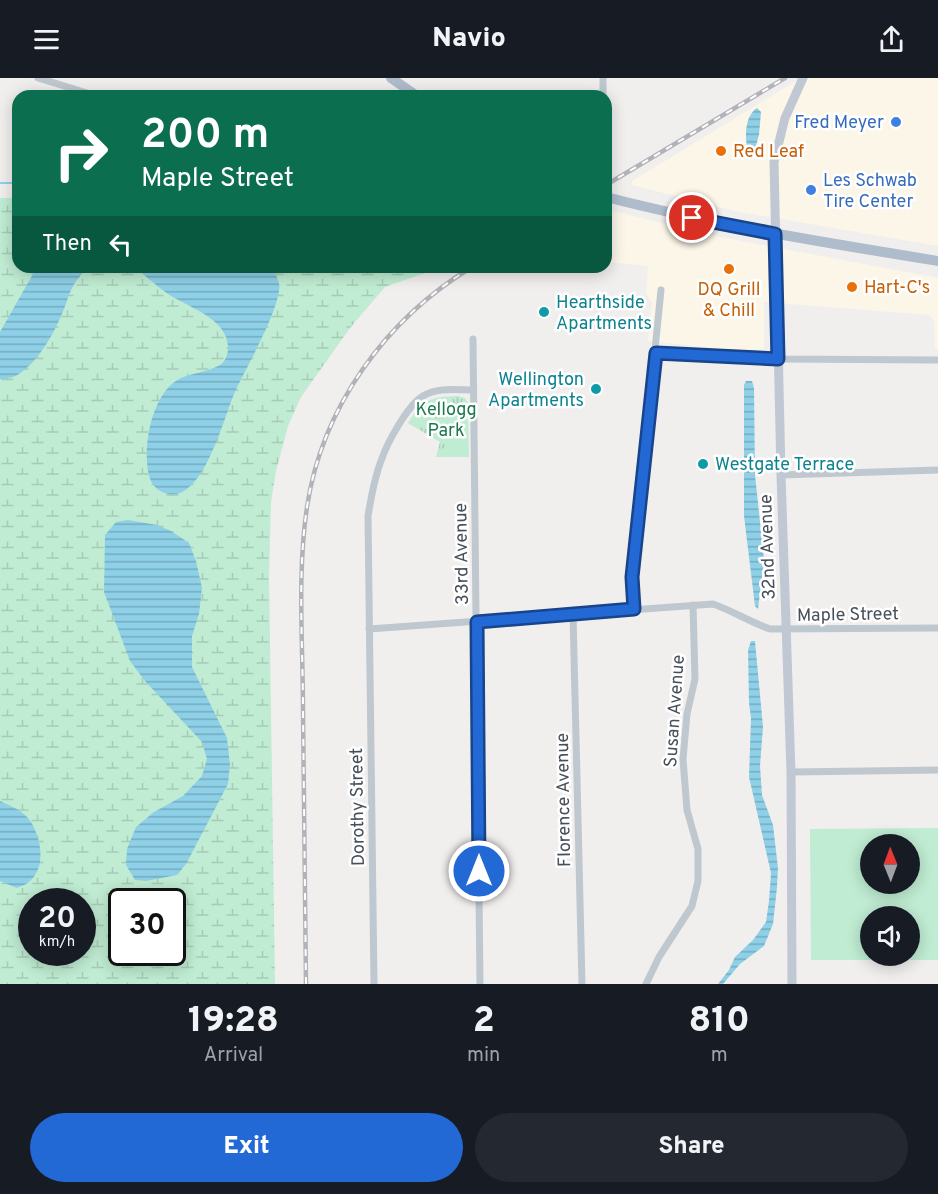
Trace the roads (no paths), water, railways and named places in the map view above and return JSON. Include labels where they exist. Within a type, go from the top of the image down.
[{"type":"main road","points":[[391,78],[408,90]]},
{"type":"main road","points":[[612,199],[673,214],[775,234],[938,261]]},
{"type":"street","points":[[38,78],[77,90]]},
{"type":"street","name":"32nd Avenue","points":[[792,984],[792,772],[781,475],[774,162],[785,118],[803,78]]},
{"type":"street","points":[[634,609],[632,577],[662,290]]},
{"type":"street","name":"33rd Avenue","points":[[473,339],[480,984]]},
{"type":"street","points":[[656,353],[778,359],[938,360]]},
{"type":"street","name":"Dorothy Street","points":[[374,984],[368,516],[381,460],[407,413],[424,396],[440,390],[473,390]]},
{"type":"street","points":[[781,475],[938,470]]},
{"type":"street","name":"Maple Street","points":[[369,629],[713,604],[770,629],[938,628]]},
{"type":"street","name":"Susan Avenue","points":[[646,984],[659,957],[692,906],[698,881],[698,849],[687,810],[683,759],[687,714],[694,679],[693,605]]},
{"type":"street","name":"Florence Avenue","points":[[573,614],[582,984]]},
{"type":"street","points":[[792,772],[938,770]]},
{"type":"water","points":[[757,108],[761,112],[759,135],[755,149],[750,150],[747,147],[747,126],[750,116]]},
{"type":"water","points":[[34,273],[83,273],[73,286],[57,325],[45,346],[29,366],[20,374],[10,378],[0,379],[0,332]]},
{"type":"water","points":[[141,273],[275,273],[279,283],[279,293],[269,321],[235,392],[209,458],[200,475],[189,488],[176,494],[158,490],[149,476],[147,451],[154,414],[164,392],[172,384],[181,378],[220,365],[228,350],[227,339],[215,322],[168,294]]},
{"type":"water","points":[[746,381],[752,381],[754,388],[755,475],[764,560],[758,609],[755,606],[744,516],[744,385]]},
{"type":"water","points":[[128,520],[157,525],[189,543],[202,588],[199,614],[192,636],[192,667],[227,738],[230,765],[228,784],[186,864],[177,875],[146,881],[135,880],[126,865],[127,849],[136,827],[154,812],[183,796],[202,776],[207,759],[202,742],[145,681],[130,661],[104,592],[105,535],[116,522]]},
{"type":"water","points":[[751,641],[755,641],[763,727],[760,766],[762,795],[773,825],[778,868],[777,887],[773,924],[764,946],[740,964],[723,984],[718,984],[729,970],[735,957],[753,940],[766,922],[769,901],[771,873],[749,777],[751,718],[748,650]]},
{"type":"water","points":[[0,801],[17,809],[28,818],[40,844],[40,861],[35,876],[28,883],[17,888],[0,881]]},
{"type":"waterway","points":[[0,183],[12,183]]},
{"type":"railway","points":[[612,181],[785,78]]},
{"type":"railway","points":[[306,984],[301,583],[307,507],[315,470],[327,435],[343,401],[363,369],[386,339],[412,312],[463,273]]},
{"type":"place","name":"Fred Meyer","points":[[896,122]]},
{"type":"place","name":"Red Leaf","points":[[721,151]]},
{"type":"place","name":"Les Schwab Tire Center","points":[[811,190]]},
{"type":"place","name":"DQ Grill & Chill","points":[[729,269]]},
{"type":"place","name":"Hart-C's","points":[[852,287]]},
{"type":"place","name":"Hearthside Apartments","points":[[544,312]]},
{"type":"place","name":"Wellington Apartments","points":[[596,389]]},
{"type":"place","name":"Westgate Terrace","points":[[703,464]]},
{"type":"park label","name":"Kellogg Park","points":[[446,419]]}]
